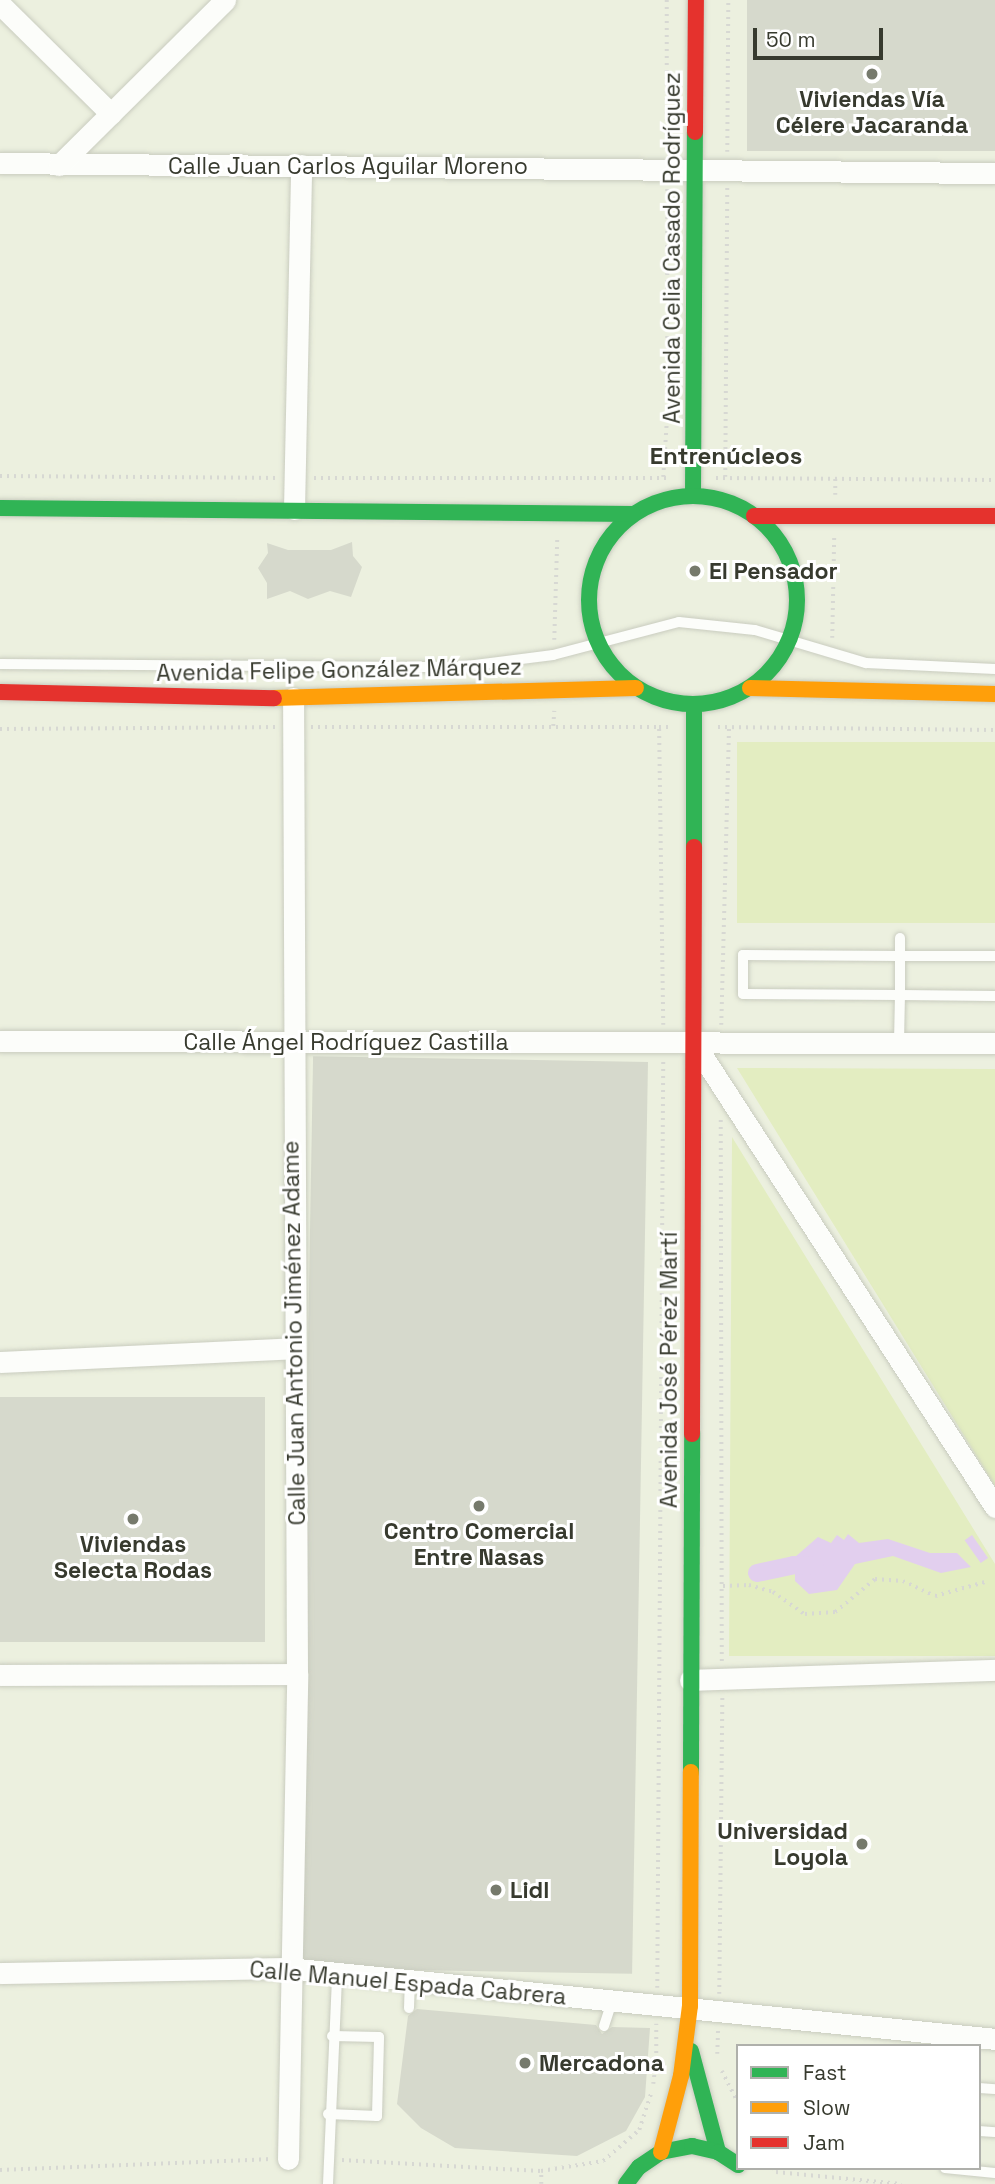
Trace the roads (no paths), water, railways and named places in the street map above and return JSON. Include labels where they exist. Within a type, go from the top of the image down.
[{"type":"main road","name":"Avenida Celia Casado Rodríguez","points":[[693,495],[696,0]]},
{"type":"main road","points":[[693,495],[732,503],[754,516],[778,540],[793,570],[797,603],[789,641],[775,665],[750,688],[723,701],[694,705],[664,701],[636,688],[611,665],[598,642],[589,602],[594,568],[609,538],[634,514],[657,502],[693,495]]},
{"type":"main road","points":[[0,508],[634,514]]},
{"type":"main road","points":[[754,516],[995,516]]},
{"type":"main road","name":"Avenida Felipe González Márquez","points":[[0,692],[293,698],[636,688]]},
{"type":"main road","points":[[750,688],[831,693],[995,694]]},
{"type":"main road","name":"Avenida José Pérez Martí","points":[[661,2152],[688,2036],[690,2007],[694,705]]},
{"type":"main road","name":"Avenida José Pérez Martí","points":[[688,2036],[718,2152]]},
{"type":"main road","points":[[626,2184],[639,2167],[661,2152],[692,2147],[718,2152],[736,2165]]},
{"type":"street","points":[[59,165],[225,0]]},
{"type":"street","points":[[0,4],[111,114]]},
{"type":"street","name":"Calle Juan Carlos Aguilar Moreno","points":[[0,163],[667,169],[695,173],[995,173]]},
{"type":"street","points":[[294,509],[301,165]]},
{"type":"street","name":"Calle Juan Antonio Jiménez Adame","points":[[288,2159],[288,1968],[297,1674],[293,698]]},
{"type":"street","name":"Calle Ángel Rodríguez Castilla","points":[[0,1041],[995,1043]]},
{"type":"street","points":[[693,1041],[995,1507]]},
{"type":"street","points":[[0,1362],[294,1348]]},
{"type":"street","points":[[690,1680],[995,1670]]},
{"type":"street","points":[[0,1675],[297,1674]]},
{"type":"street","name":"Calle Manuel Espada Cabrera","points":[[0,1973],[288,1968],[411,1983],[718,2010],[951,2040],[995,2039]]},
{"type":"lane","points":[[0,664],[459,667],[553,654],[679,622],[718,623],[866,663],[920,669],[995,669]]},
{"type":"lane","points":[[899,1042],[900,938]]},
{"type":"lane","points":[[995,956],[743,955],[743,994],[995,996]]},
{"type":"lane","points":[[328,2184],[326,2159],[337,1975]]},
{"type":"lane","points":[[409,2008],[411,1983]]},
{"type":"lane","points":[[604,2026],[612,2001]]},
{"type":"lane","points":[[328,2114],[377,2116],[379,2037],[332,2036]]},
{"type":"lane","points":[[964,2170],[995,2173]]},
{"type":"waterway","points":[[757,1573],[794,1565],[815,1566]]},
{"type":"place","name":"Viviendas Vía Célere Jacaranda","points":[[872,74]]},
{"type":"place","name":"El Pensador","points":[[695,571]]},
{"type":"place","name":"Centro Comercial Entre Nasas","points":[[479,1506]]},
{"type":"place","name":"Viviendas Selecta Rodas","points":[[133,1519]]},
{"type":"place","name":"Universidad Loyola","points":[[862,1844]]},
{"type":"place","name":"Lidl","points":[[496,1890]]},
{"type":"place","name":"Mercadona","points":[[525,2063]]},
{"type":"district","name":"Entrenúcleos","points":[[726,456]]}]
